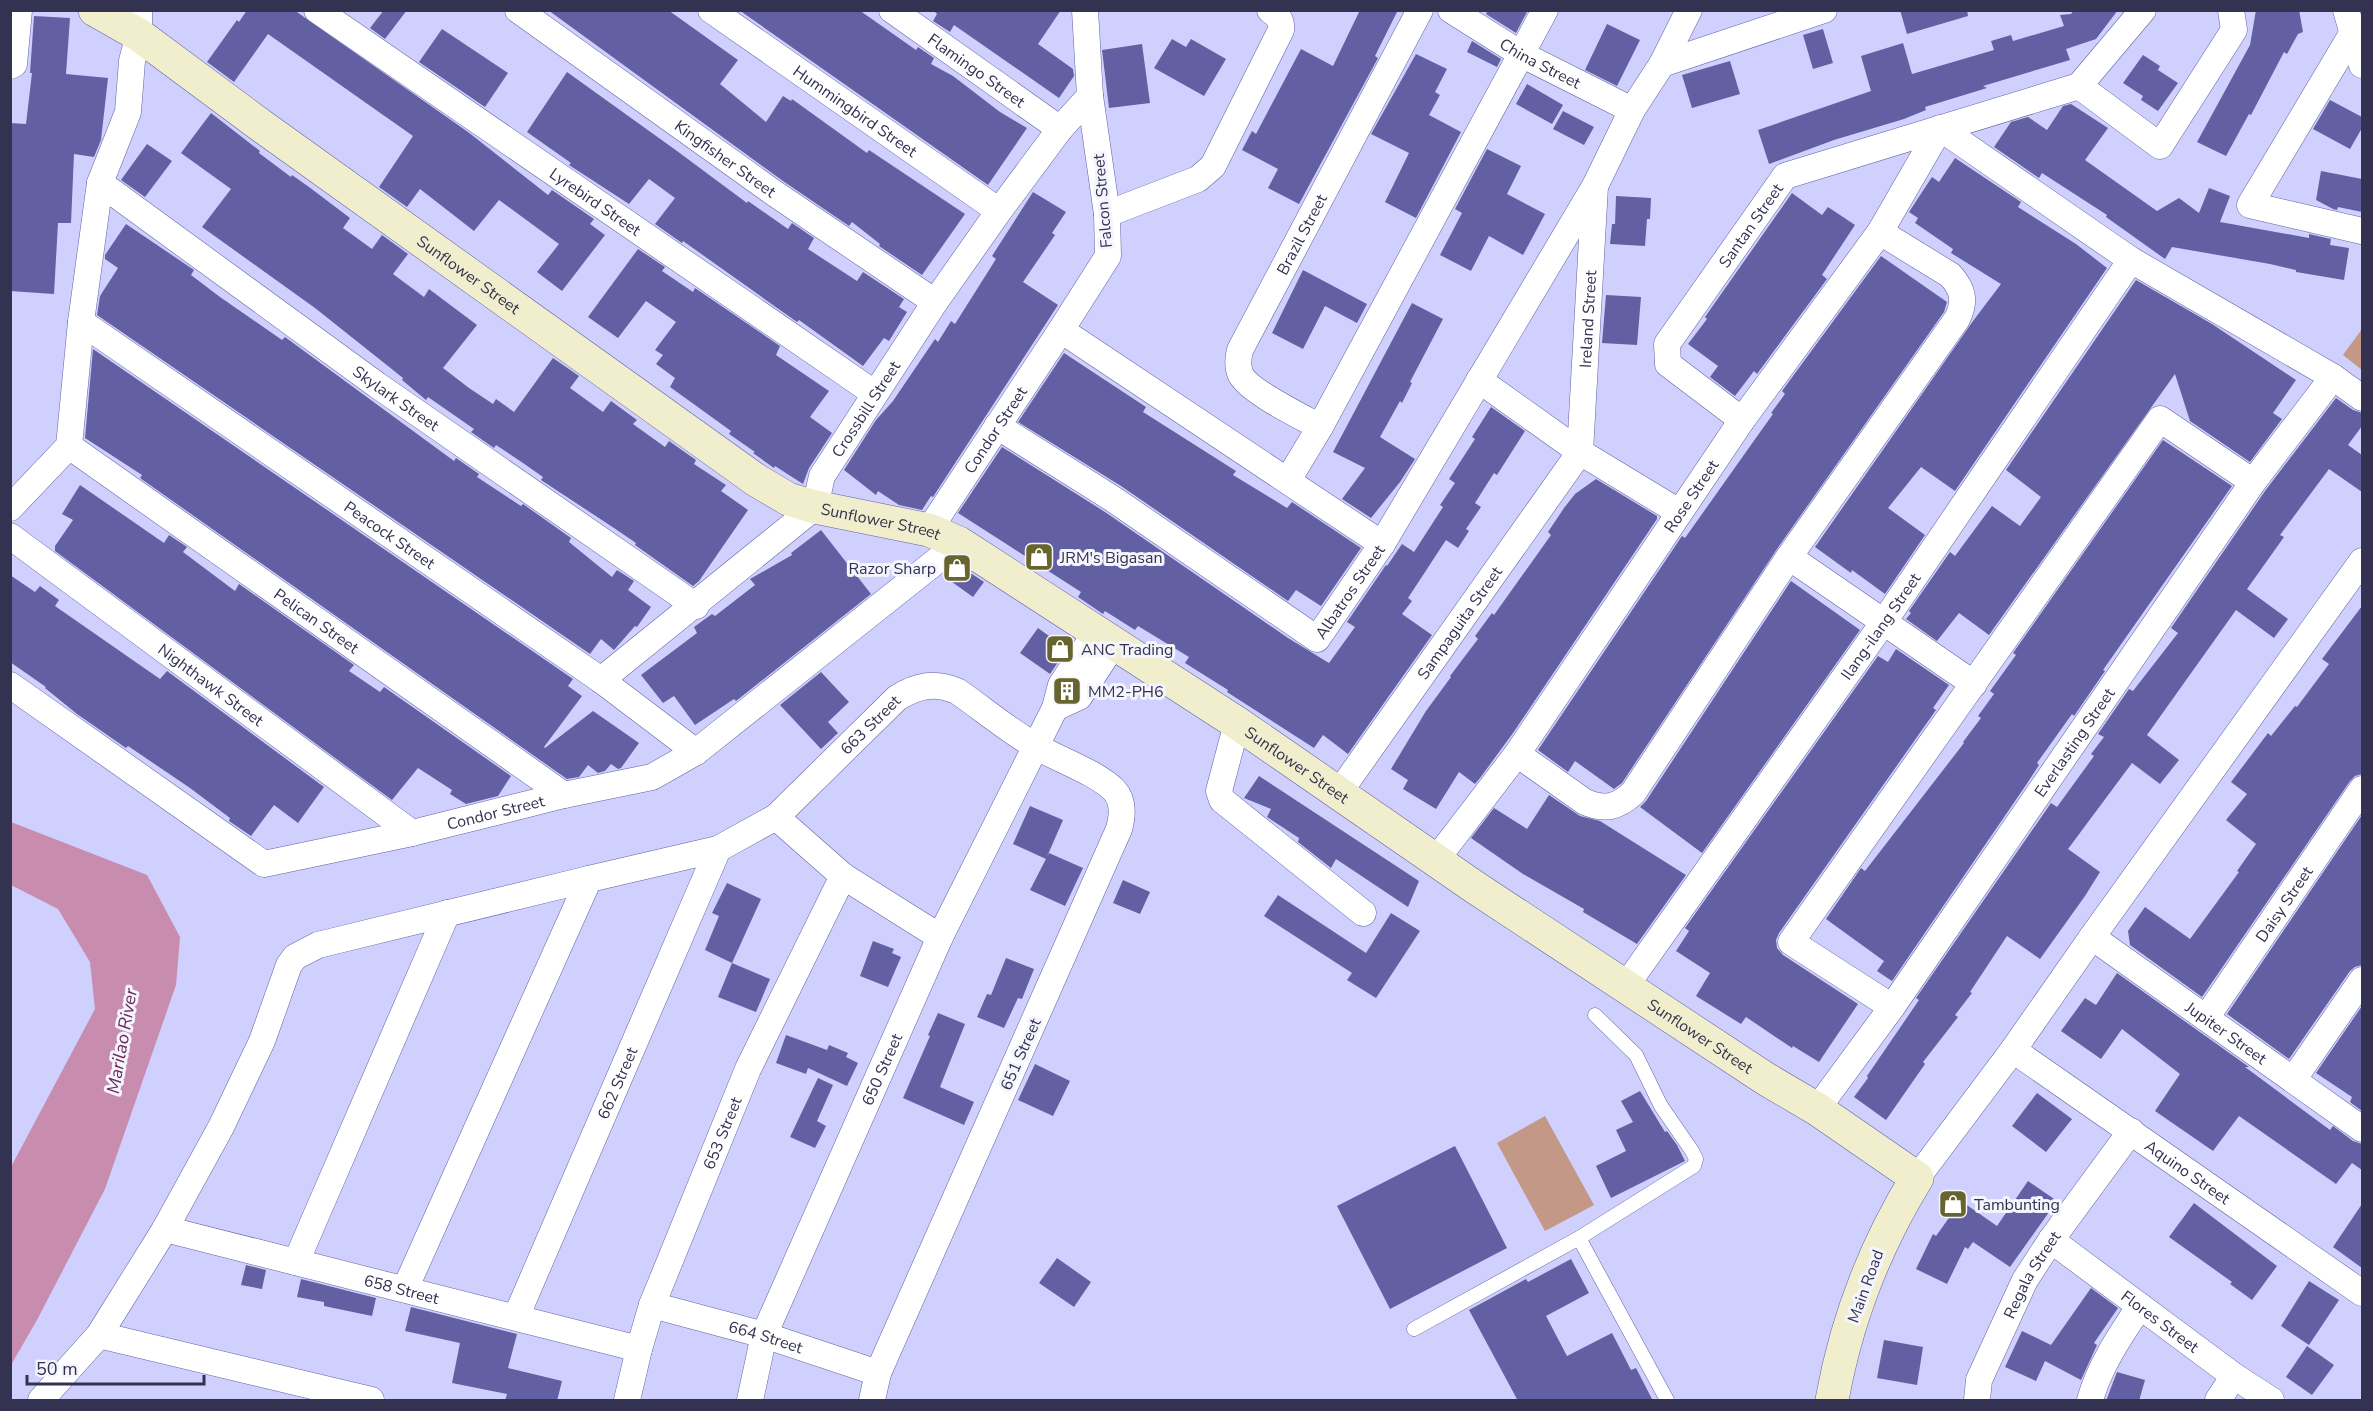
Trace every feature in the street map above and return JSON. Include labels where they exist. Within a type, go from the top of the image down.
[{"type":"main road","name":"Sunflower Street","points":[[95,10],[139,23],[263,127],[756,480],[788,499],[815,507],[929,530],[959,543],[1237,723],[1436,861],[1766,1079],[1817,1109],[1917,1178]]},
{"type":"main road","name":"Main Road","points":[[1832,1401],[1837,1370],[1873,1262],[1892,1220],[1917,1178]]},
{"type":"street","points":[[10,66],[14,64],[19,10]]},
{"type":"street","name":"Lyrebird Street","points":[[316,10],[874,393]]},
{"type":"street","name":"Kingfisher Street","points":[[518,10],[774,193],[936,302]]},
{"type":"street","name":"Hummingbird Street","points":[[711,10],[999,211]]},
{"type":"street","name":"Flamingo Street","points":[[892,10],[1060,129]]},
{"type":"street","name":"Falcon Street","points":[[1061,330],[1108,256],[1107,214],[1090,96],[1085,10]]},
{"type":"street","name":"Brazil Street","points":[[1320,427],[1248,386],[1240,374],[1238,361],[1240,350],[1420,10]]},
{"type":"street","name":"China Street","points":[[1451,10],[1521,54],[1632,110]]},
{"type":"street","points":[[1288,480],[1320,427],[1545,10]]},
{"type":"street","points":[[1382,544],[1595,186],[1632,110],[1662,64],[1689,10]]},
{"type":"street","points":[[1662,64],[1824,10]]},
{"type":"street","points":[[2143,10],[2079,86],[2160,146],[2234,30],[2231,10]]},
{"type":"street","points":[[1107,214],[1198,179],[1213,166],[1281,30],[1282,24],[1275,14]]},
{"type":"street","points":[[10,508],[69,446],[81,322],[100,183],[128,112],[132,61],[139,23]]},
{"type":"street","points":[[2354,26],[2362,65]]},
{"type":"street","points":[[2354,26],[2250,204],[2362,231]]},
{"type":"street","name":"Santan Street","points":[[1742,420],[1668,364],[1667,344],[1785,176],[2079,86]]},
{"type":"street","name":"Crossbill Street","points":[[815,507],[822,476],[874,393],[999,211],[1060,129],[1090,96]]},
{"type":"street","points":[[1940,128],[2131,260],[2333,377],[2362,398]]},
{"type":"street","name":"Rose Street","points":[[1436,861],[1517,754],[1742,420],[1880,232],[1940,128]]},
{"type":"street","name":"Skylark Street","points":[[100,183],[376,385],[696,606]]},
{"type":"street","name":"Ireland Street","points":[[1580,452],[1595,186]]},
{"type":"street","points":[[1517,754],[1585,802],[1598,807],[1610,807],[1623,802],[1633,793],[1789,557],[1957,319],[1963,307],[1963,295],[1950,274],[1880,232]]},
{"type":"street","name":"Ilang-ilang Street","points":[[1625,987],[1883,623],[2131,260]]},
{"type":"street","name":"Peacock Street","points":[[81,322],[601,680],[696,752]]},
{"type":"street","name":"Condor Street","points":[[929,530],[1061,330]]},
{"type":"street","name":"Albatros Street","points":[[997,426],[1113,499],[1317,639],[1382,544],[1061,330]]},
{"type":"street","name":"Everlasting Street","points":[[1817,1109],[1892,1007],[2253,482],[2333,377]]},
{"type":"street","points":[[1479,380],[1580,452],[1679,512]]},
{"type":"street","points":[[1892,1007],[1791,942],[2160,419],[2253,482]]},
{"type":"street","name":"Pelican Street","points":[[69,446],[564,795]]},
{"type":"street","name":"Sampaguita Street","points":[[1338,794],[1580,452]]},
{"type":"street","points":[[601,680],[696,606],[815,507]]},
{"type":"street","name":"Nighthawk Street","points":[[10,536],[412,833]]},
{"type":"street","name":"Condor Street","points":[[10,685],[264,864],[412,833],[564,795],[652,777],[696,752],[959,543]]},
{"type":"street","points":[[1789,557],[1974,684]]},
{"type":"street","points":[[1917,1178],[2013,1050],[2362,561]]},
{"type":"street","name":"650 Street","points":[[750,1401],[764,1335],[940,937],[1055,708],[1061,685],[1106,637]]},
{"type":"street","name":"663 Street","points":[[41,1401],[99,1335],[165,1229],[221,1127],[262,1041],[289,965],[296,957],[318,945],[718,849],[776,817],[897,698],[911,689],[926,685],[942,685],[957,691],[1035,746]]},
{"type":"street","points":[[1237,723],[1219,791],[1222,800],[1363,913]]},
{"type":"street","name":"651 Street","points":[[872,1401],[878,1373],[1121,823],[1121,803],[1115,792],[1105,783],[1035,746]]},
{"type":"street","name":"Daisy Street","points":[[2206,1018],[2362,789]]},
{"type":"street","points":[[776,817],[843,876],[940,937]]},
{"type":"street","name":"662 Street","points":[[516,1317],[718,849]]},
{"type":"street","name":"653 Street","points":[[627,1401],[652,1305],[747,1069],[843,876]]},
{"type":"street","points":[[405,1289],[589,879]]},
{"type":"street","points":[[296,1262],[447,913]]},
{"type":"street","name":"Jupiter Street","points":[[2092,937],[2362,1129]]},
{"type":"street","points":[[2293,1080],[2362,980]]},
{"type":"street","name":"Aquino Street","points":[[2013,1050],[2362,1293]]},
{"type":"street","name":"Regala Street","points":[[1977,1401],[1979,1380],[2025,1280],[2051,1240],[2131,1131]]},
{"type":"street","name":"658 Street","points":[[165,1229],[639,1349]]},
{"type":"street","name":"Flores Street","points":[[2051,1240],[2271,1401]]},
{"type":"street","name":"664 Street","points":[[652,1305],[764,1335],[878,1373]]},
{"type":"street","points":[[2090,1401],[2096,1379],[2119,1337],[2140,1306]]},
{"type":"street","points":[[99,1335],[370,1401]]},
{"type":"street","points":[[2218,1401],[2234,1376]]},
{"type":"lane","points":[[1414,1329],[1578,1238],[1694,1166],[1695,1159],[1692,1151],[1661,1106],[1636,1055],[1595,1015]]},
{"type":"lane","points":[[1578,1238],[1667,1401]]},
{"type":"shaded area","points":[[2362,329],[2362,370],[2343,355]]},
{"type":"shaded area","points":[[1545,1116],[1594,1205],[1545,1231],[1497,1143]]},
{"type":"water","name":"Marilao River","points":[[11,822],[147,875],[180,937],[176,985],[105,1189],[11,1365],[11,1167],[95,1009],[90,962],[58,909],[11,885]]},
{"type":"building","points":[[247,10],[294,10],[468,132],[548,195],[552,190],[594,219],[590,224],[605,235],[562,291],[537,272],[559,244],[499,200],[474,231],[420,189],[407,207],[379,187],[413,136],[268,34],[234,82],[207,62],[237,20],[239,22]]},
{"type":"building","points":[[384,10],[407,10],[385,39],[370,28]]},
{"type":"building","points":[[548,10],[668,10],[738,60],[720,84],[766,122],[783,96],[791,101],[792,99],[867,153],[869,150],[965,214],[922,275],[879,246],[880,244],[852,222],[849,226],[783,181]]},
{"type":"building","points":[[739,10],[859,10],[916,50],[918,47],[934,58],[931,64],[953,76],[1000,112],[1027,128],[988,185]]},
{"type":"building","points":[[933,10],[1061,10],[1038,44],[1073,69],[1074,76],[1059,98],[954,25],[950,32],[933,21],[937,14]]},
{"type":"building","points":[[1360,10],[1398,10],[1375,56],[1378,58],[1299,204],[1268,188],[1278,169],[1242,150],[1252,131],[1256,134],[1301,49],[1333,66]]},
{"type":"building","points":[[1488,10],[1528,10],[1516,33],[1486,14]]},
{"type":"building","points":[[1900,10],[1967,10],[1968,16],[1907,34]]},
{"type":"building","points":[[2074,10],[2118,10],[2096,39],[2066,49],[2070,60],[1983,86],[1987,88],[1925,107],[1926,110],[1904,119],[1834,140],[1769,164],[1758,130],[1871,91],[1861,56],[1903,43],[1912,74],[1994,50],[1991,41],[2011,35],[2013,41],[2064,26],[2060,15],[2071,14]]},
{"type":"building","points":[[2256,10],[2299,10],[2303,32],[2298,34],[2287,54],[2284,52],[2251,115],[2249,114],[2226,156],[2197,142],[2250,45]]},
{"type":"building","points":[[34,16],[70,18],[66,74],[108,78],[101,140],[94,157],[74,154],[71,223],[58,223],[54,294],[10,291],[10,123],[26,124],[32,73],[30,73]]},
{"type":"building","points":[[1607,24],[1640,40],[1617,86],[1585,70]]},
{"type":"building","points":[[442,29],[508,73],[485,107],[419,62]]},
{"type":"building","points":[[1823,29],[1833,63],[1813,69],[1803,35]]},
{"type":"building","points":[[1172,39],[1186,47],[1191,39],[1226,59],[1204,96],[1154,68]]},
{"type":"building","points":[[1472,41],[1501,59],[1497,67],[1467,52]]},
{"type":"building","points":[[1142,44],[1150,103],[1109,108],[1102,50]]},
{"type":"building","points":[[1416,54],[1447,69],[1435,92],[1440,95],[1429,115],[1461,132],[1416,218],[1385,202],[1409,153],[1371,134]]},
{"type":"building","points":[[2143,55],[2160,66],[2158,70],[2178,83],[2158,111],[2141,100],[2143,96],[2123,83]]},
{"type":"building","points":[[1730,61],[1740,94],[1692,108],[1682,75]]},
{"type":"building","points":[[567,72],[747,203],[748,201],[788,229],[792,223],[814,238],[808,249],[857,281],[863,272],[904,299],[899,307],[907,312],[889,341],[884,338],[863,366],[799,320],[797,322],[683,241],[682,243],[655,224],[675,198],[649,179],[629,204],[569,165],[571,163],[527,132]]},
{"type":"building","points":[[1527,84],[1563,105],[1552,124],[1516,104]]},
{"type":"building","points":[[2330,100],[2362,117],[2362,128],[2350,149],[2313,129]]},
{"type":"building","points":[[2071,104],[2108,128],[2085,160],[2157,211],[2179,198],[2199,213],[2209,188],[2230,196],[2220,222],[2309,238],[2309,234],[2331,239],[2330,245],[2349,248],[2344,280],[2172,247],[2165,259],[2106,217],[2107,215],[2042,173],[2039,178],[1994,147],[2011,122],[2028,117],[2047,130],[2063,106]]},
{"type":"building","points":[[1563,111],[1594,127],[1584,145],[1553,129]]},
{"type":"building","points":[[211,113],[260,151],[259,153],[350,218],[343,228],[372,249],[382,235],[408,254],[393,274],[424,297],[429,289],[477,325],[443,368],[469,388],[493,404],[496,399],[514,412],[553,358],[579,376],[570,388],[603,412],[611,401],[637,420],[633,424],[665,447],[669,441],[696,460],[694,464],[726,485],[721,491],[748,510],[699,581],[693,586],[635,545],[636,543],[541,480],[543,477],[523,463],[496,445],[494,448],[471,432],[474,429],[428,397],[426,400],[402,380],[403,378],[315,308],[202,227],[231,189],[181,153]]},
{"type":"building","points":[[147,144],[172,161],[145,197],[121,180]]},
{"type":"building","points":[[1487,149],[1521,166],[1507,194],[1545,214],[1523,255],[1489,236],[1471,271],[1440,255],[1462,213],[1455,209]]},
{"type":"building","points":[[1955,158],[2021,202],[2018,207],[2076,244],[2107,268],[1955,491],[1921,467],[1888,508],[1925,535],[1885,594],[1815,547],[2001,284],[1951,253],[1953,249],[1915,223],[1918,218],[1909,212],[1932,177],[1939,182]]},
{"type":"building","points":[[2321,171],[2362,179],[2362,212],[2338,207],[2337,210],[2333,209],[2316,200]]},
{"type":"building","points":[[1033,192],[1066,212],[1052,233],[1055,235],[1023,282],[1058,305],[933,497],[931,496],[922,510],[899,505],[878,491],[876,495],[844,470],[876,420],[893,401],[935,339],[938,342],[951,321],[955,324],[996,259],[992,256]]},
{"type":"building","points":[[1792,193],[1822,215],[1828,207],[1855,225],[1822,275],[1827,279],[1757,374],[1754,371],[1735,396],[1710,377],[1718,366],[1688,344]]},
{"type":"building","points":[[1616,196],[1651,198],[1645,246],[1610,244],[1612,224],[1615,224]]},
{"type":"building","points":[[126,224],[194,270],[191,275],[220,297],[282,340],[285,337],[454,461],[456,458],[479,474],[477,477],[521,506],[523,504],[571,538],[569,542],[612,577],[617,570],[634,581],[628,590],[651,607],[637,627],[635,626],[614,650],[601,639],[590,654],[97,315],[100,296],[118,268],[105,259],[105,255]]},
{"type":"building","points":[[638,249],[665,267],[662,271],[693,292],[695,288],[780,346],[776,355],[829,391],[810,417],[832,433],[809,468],[803,484],[753,453],[755,452],[729,434],[731,431],[670,387],[675,378],[656,364],[663,355],[655,350],[676,322],[646,301],[618,338],[588,317]]},
{"type":"building","points":[[1881,256],[1947,302],[1944,312],[1777,549],[1622,783],[1614,789],[1575,761],[1568,772],[1538,750],[1682,536],[1685,538],[1773,414],[1771,413],[1785,394],[1782,391]]},
{"type":"building","points":[[1303,270],[1367,304],[1357,323],[1325,306],[1303,349],[1272,333]]},
{"type":"building","points":[[2136,280],[2212,324],[2296,380],[2273,413],[2282,419],[2250,462],[2190,421],[2175,374],[1989,635],[1959,613],[1937,641],[1906,619],[1911,613],[1909,611],[1950,552],[1955,556],[1992,506],[2020,526],[2041,497],[2006,470]]},
{"type":"building","points":[[1606,295],[1641,297],[1637,345],[1602,343]]},
{"type":"building","points":[[1412,303],[1443,319],[1410,382],[1412,383],[1402,403],[1400,401],[1380,437],[1415,459],[1371,518],[1342,499],[1365,468],[1333,452]]},
{"type":"building","points":[[93,349],[573,679],[568,686],[582,696],[544,747],[593,711],[639,743],[621,768],[618,769],[611,764],[605,771],[598,773],[588,765],[579,777],[567,779],[140,478],[142,475],[85,438]]},
{"type":"building","points":[[1064,353],[1146,407],[1143,412],[1236,471],[1233,475],[1287,508],[1292,502],[1361,548],[1321,606],[1296,590],[1288,601],[1121,486],[1018,422]]},
{"type":"building","points":[[2336,398],[2353,410],[2362,413],[2362,426],[2348,445],[2362,455],[2362,492],[2329,469],[2280,535],[2284,537],[2247,589],[2288,619],[2274,638],[2236,610],[2147,735],[2179,760],[2160,784],[2132,763],[2068,849],[2100,872],[2085,896],[2040,959],[2007,936],[1970,992],[1972,993],[1955,1015],[1958,1017],[1923,1062],[1925,1064],[1886,1120],[1854,1097],[1868,1078],[1867,1076],[1919,1000],[1916,998],[2051,803],[2057,807],[2094,756],[2091,754],[2104,737],[2098,734],[2129,689],[2133,691],[2178,633],[2171,628],[2265,491]]},
{"type":"building","points":[[1491,407],[1525,431],[1497,475],[1494,473],[1475,503],[1481,507],[1466,529],[1469,531],[1458,548],[1446,540],[1408,598],[1412,601],[1402,614],[1432,635],[1348,754],[1323,735],[1314,748],[1185,663],[1189,657],[1138,626],[1135,630],[1105,611],[1103,614],[1078,597],[1081,592],[958,513],[1002,447],[1105,512],[1288,638],[1329,663],[1355,627],[1347,622],[1386,565],[1402,544],[1414,552],[1443,507],[1440,505],[1455,483],[1449,479],[1475,439],[1472,437]]},
{"type":"building","points":[[2163,440],[2232,486],[2103,670],[2105,671],[2074,716],[2072,714],[2037,763],[2039,765],[2026,785],[1892,981],[1877,971],[1884,961],[1826,919],[1861,868],[1865,871],[1964,743],[1981,718],[1978,716],[1994,694],[1990,691],[2016,655],[2013,653]]},
{"type":"building","points":[[1596,479],[1657,516],[1657,519],[1513,733],[1480,778],[1475,784],[1459,772],[1436,809],[1403,789],[1408,780],[1391,769],[1426,711],[1478,639],[1475,636],[1492,613],[1494,615],[1551,535],[1548,532],[1564,508],[1575,494]]},
{"type":"building","points":[[80,485],[164,543],[169,535],[187,547],[183,552],[235,591],[239,584],[354,665],[349,671],[380,692],[384,687],[511,776],[498,796],[466,804],[450,794],[452,790],[418,768],[392,800],[55,551],[55,546],[73,520],[62,514]]},
{"type":"building","points":[[821,530],[871,594],[736,701],[734,699],[695,725],[674,696],[663,703],[641,675],[697,633],[694,627],[712,614],[715,616],[755,585],[750,579],[792,555],[791,553]]},
{"type":"building","points":[[957,564],[984,582],[973,597],[945,577]]},
{"type":"building","points":[[10,575],[35,592],[40,586],[59,600],[55,606],[160,679],[167,671],[324,787],[298,823],[274,805],[251,836],[229,821],[230,818],[190,788],[77,714],[46,687],[10,662]]},
{"type":"building","points":[[1791,581],[1860,630],[1702,853],[1640,807]]},
{"type":"building","points":[[2362,606],[2362,774],[2350,781],[2202,997],[2130,945],[2128,931],[2145,907],[2190,939],[2239,872],[2237,871],[2256,844],[2226,820],[2247,794],[2231,782],[2268,733],[2271,736],[2295,706],[2297,707],[2329,664],[2322,659]]},
{"type":"building","points":[[1038,628],[1067,649],[1050,674],[1020,653]]},
{"type":"building","points":[[1896,649],[1949,685],[1933,708],[1936,710],[1776,940],[1777,948],[1783,955],[1858,1004],[1819,1062],[1793,1046],[1792,1048],[1746,1017],[1741,1024],[1696,996],[1710,973],[1676,951],[1689,931],[1685,928],[1878,656],[1888,662]]},
{"type":"building","points":[[821,672],[849,702],[828,722],[838,733],[821,749],[780,705]]},
{"type":"building","points":[[1259,776],[1419,881],[1408,907],[1336,859],[1331,868],[1298,842],[1299,838],[1267,817],[1271,809],[1244,798]]},
{"type":"building","points":[[1549,795],[1580,816],[1600,821],[1686,875],[1637,944],[1583,912],[1584,909],[1523,874],[1471,838],[1494,808],[1527,829]]},
{"type":"building","points":[[1030,806],[1063,820],[1046,859],[1013,844]]},
{"type":"building","points":[[2362,815],[2362,965],[2350,971],[2289,1059],[2227,1014]]},
{"type":"building","points":[[1049,853],[1083,868],[1065,906],[1030,890]]},
{"type":"building","points":[[1123,880],[1150,892],[1140,914],[1113,903]]},
{"type":"building","points":[[727,883],[761,899],[732,963],[705,950],[719,916],[712,913]]},
{"type":"building","points":[[1278,895],[1366,953],[1391,913],[1420,931],[1376,998],[1347,980],[1352,973],[1264,916]]},
{"type":"building","points":[[873,941],[894,949],[892,953],[901,957],[888,987],[860,976]]},
{"type":"building","points":[[1006,958],[1034,969],[1022,999],[1018,998],[1004,1028],[977,1017],[987,994],[991,995]]},
{"type":"building","points":[[732,963],[770,979],[756,1012],[718,997]]},
{"type":"building","points":[[2117,973],[2249,1067],[2245,1067],[2330,1130],[2333,1126],[2353,1141],[2362,1144],[2362,1170],[2352,1163],[2336,1184],[2239,1116],[2213,1151],[2155,1111],[2180,1074],[2122,1029],[2101,1059],[2061,1031],[2085,998],[2096,1005]]},
{"type":"building","points":[[2362,1006],[2362,1111],[2350,1102],[2352,1097],[2316,1073]]},
{"type":"building","points":[[938,1013],[965,1024],[940,1087],[974,1102],[964,1125],[903,1098]]},
{"type":"building","points":[[786,1035],[827,1050],[829,1045],[848,1053],[846,1057],[858,1063],[847,1086],[808,1068],[806,1074],[776,1063]]},
{"type":"building","points":[[1035,1064],[1070,1081],[1053,1116],[1018,1100]]},
{"type":"building","points":[[818,1078],[833,1085],[817,1121],[826,1126],[815,1148],[790,1137]]},
{"type":"building","points":[[1640,1091],[1665,1132],[1667,1131],[1677,1145],[1685,1161],[1611,1198],[1596,1166],[1626,1151],[1616,1130],[1633,1122],[1621,1101]]},
{"type":"building","points":[[2037,1093],[2072,1119],[2046,1152],[2012,1126]]},
{"type":"building","points":[[1455,1146],[1507,1248],[1390,1309],[1337,1206]]},
{"type":"building","points":[[2028,1181],[2057,1201],[2010,1267],[1973,1242],[1968,1249],[1965,1247],[1947,1284],[1916,1269],[1933,1234],[1936,1236],[1961,1201],[1997,1226]]},
{"type":"building","points":[[2194,1203],[2277,1266],[2252,1300],[2230,1284],[2232,1282],[2169,1237]]},
{"type":"building","points":[[2362,1204],[2362,1268],[2333,1247]]},
{"type":"building","points":[[1057,1258],[1091,1282],[1074,1307],[1039,1283]]},
{"type":"building","points":[[1571,1259],[1589,1293],[1546,1316],[1567,1356],[1612,1333],[1631,1370],[1636,1368],[1653,1401],[1518,1401],[1469,1310],[1526,1279],[1528,1282]]},
{"type":"building","points":[[246,1265],[266,1270],[262,1289],[241,1285]]},
{"type":"building","points":[[301,1279],[376,1298],[372,1316],[324,1306],[324,1302],[297,1297]]},
{"type":"building","points":[[2309,1281],[2339,1300],[2309,1345],[2281,1326]]},
{"type":"building","points":[[2091,1288],[2118,1308],[2094,1343],[2097,1345],[2081,1380],[2045,1361],[2036,1381],[2005,1367],[2022,1331],[2051,1345]]},
{"type":"building","points":[[411,1307],[517,1334],[508,1368],[562,1381],[557,1401],[505,1401],[507,1394],[452,1383],[460,1343],[405,1331]]},
{"type":"building","points":[[1884,1340],[1923,1347],[1917,1385],[1877,1378]]},
{"type":"building","points":[[2307,1346],[2334,1365],[2312,1395],[2286,1377]]},
{"type":"building","points":[[2117,1372],[2145,1380],[2139,1401],[2106,1401]]},
{"type":"place","name":"JRM's Bigasan","points":[[1039,557]]},
{"type":"place","name":"Razor Sharp","points":[[957,568]]},
{"type":"place","name":"ANC Trading","points":[[1060,649]]},
{"type":"place","name":"MM2-PH6","points":[[1067,691]]},
{"type":"place","name":"Tambunting","points":[[1953,1204]]}]
